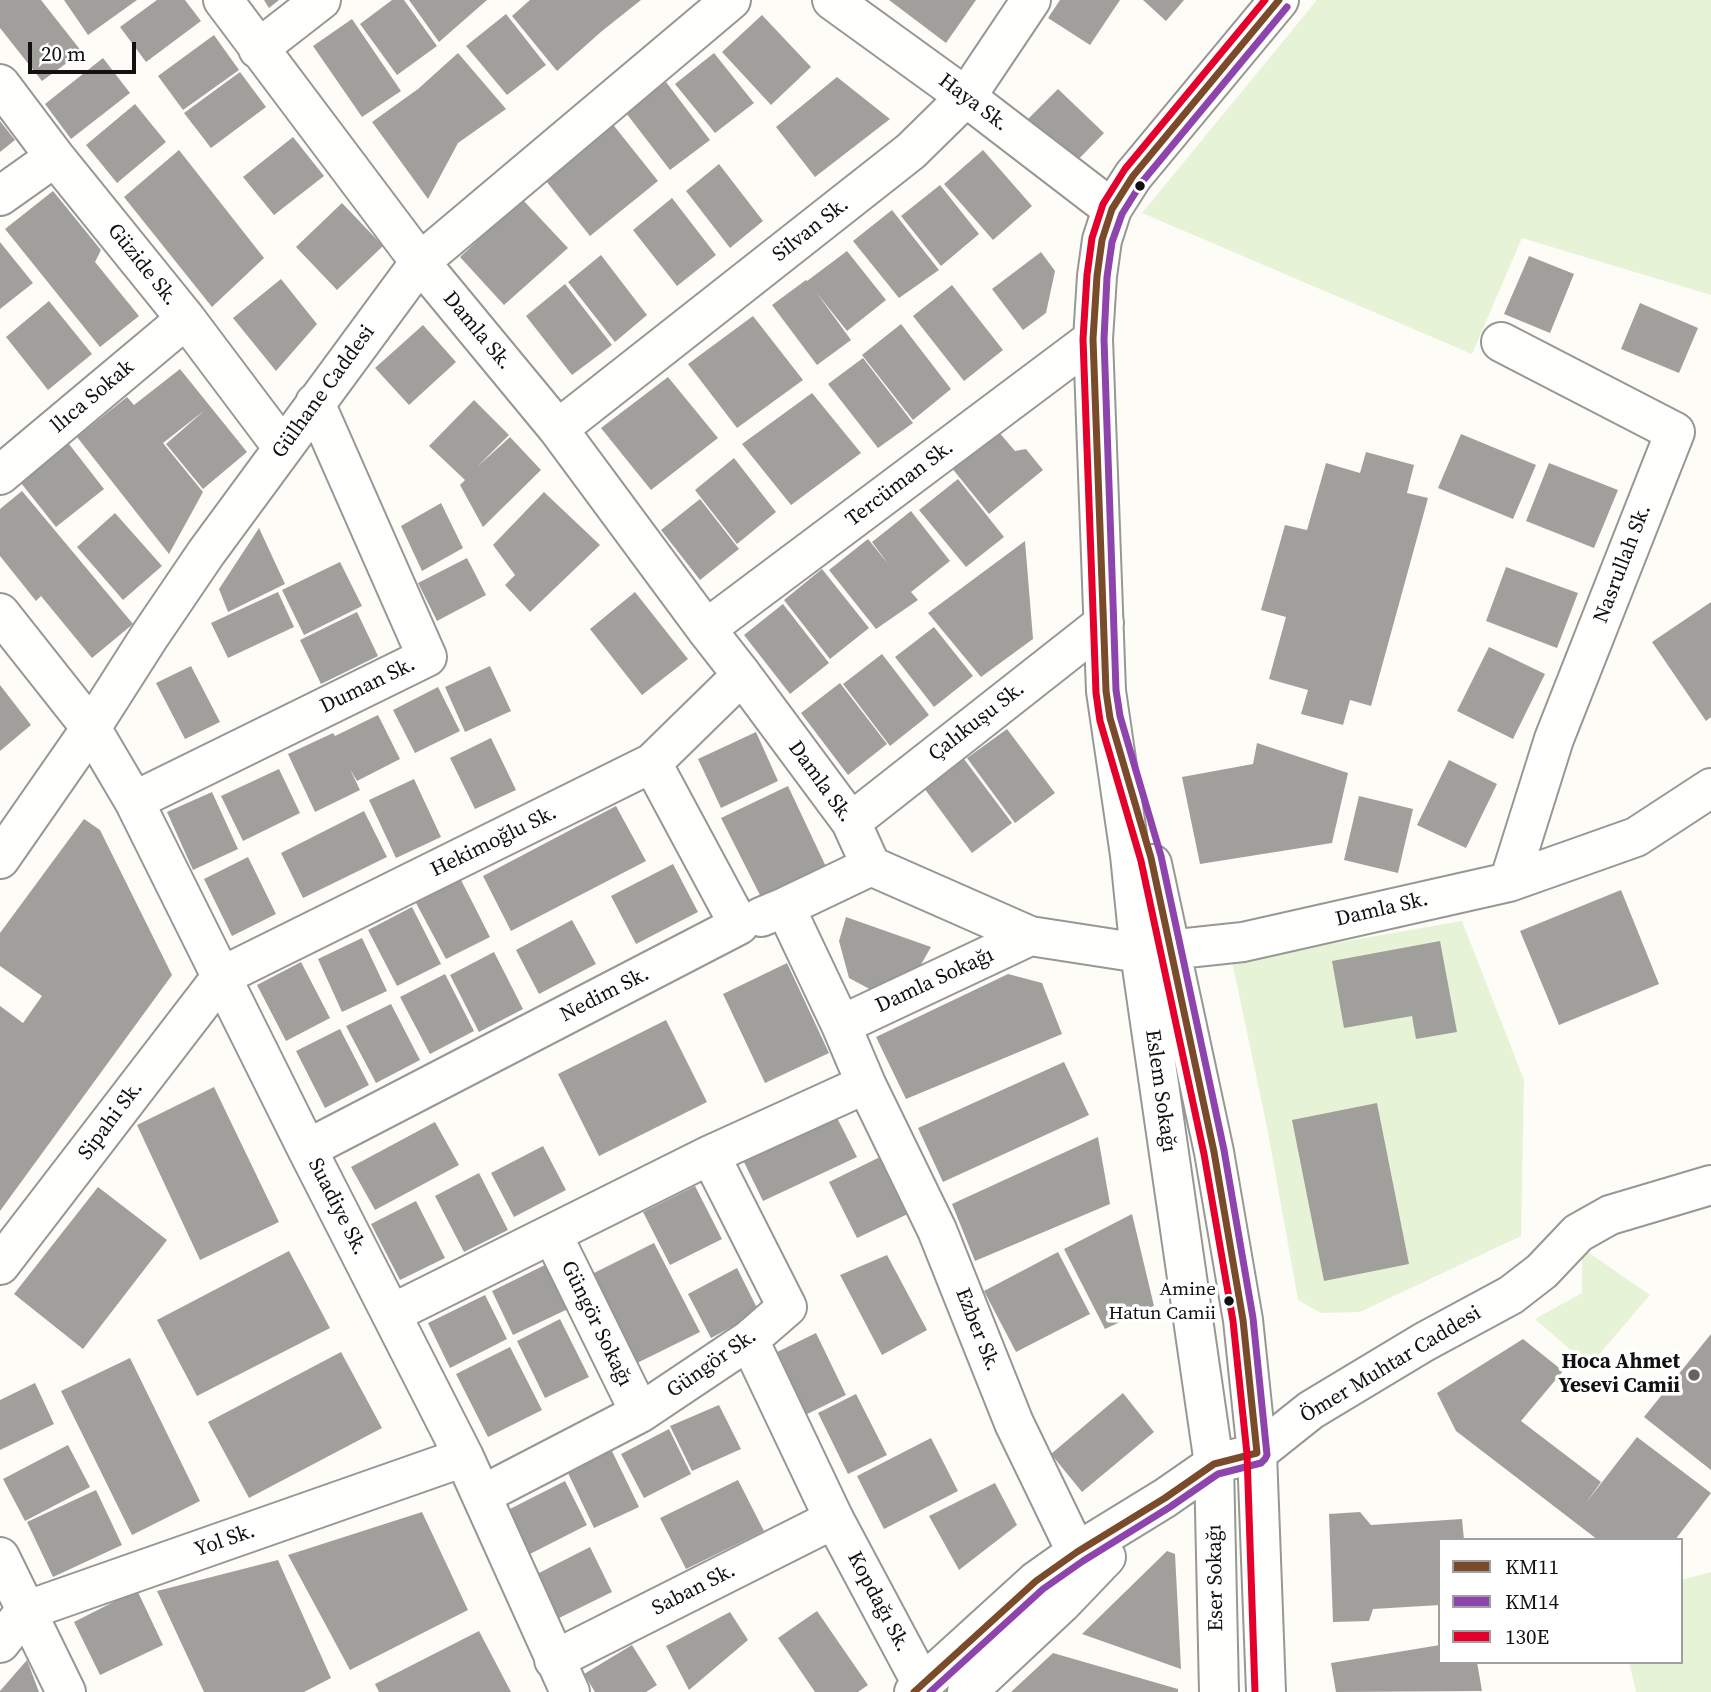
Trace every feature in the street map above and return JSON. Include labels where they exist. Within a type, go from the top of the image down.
[{"type":"street","name":"Damla Sk.","points":[[223,0],[420,262],[558,429],[851,822],[871,866],[1030,936],[1155,951],[1243,942],[1509,882],[1636,837],[1711,788]]},
{"type":"street","points":[[258,49],[321,0]]},
{"type":"street","name":"Gülhane Caddesi","points":[[0,859],[91,728],[206,553],[420,262],[731,0]]},
{"type":"street","name":"Haya Sk.","points":[[832,0],[966,97],[1112,209]]},
{"type":"street","name":"Silvan Sk.","points":[[558,429],[911,151],[966,97],[1031,0]]},
{"type":"street","name":"Eslem Sokağı","points":[[1214,1464],[1155,951],[1151,858],[1110,718],[1106,691],[1093,340],[1098,264],[1112,209],[1133,176],[1279,0]]},
{"type":"street","name":"Güzide Sk.","points":[[0,83],[55,157],[186,319],[282,448]]},
{"type":"street","points":[[0,196],[55,157]]},
{"type":"street","name":"llıca Sokak","points":[[0,475],[186,319]]},
{"type":"street","name":"Tercüman Sk.","points":[[706,629],[1093,340]]},
{"type":"street","name":"Nasrullah Sk.","points":[[1501,342],[1675,432],[1555,739],[1509,882]]},
{"type":"street","name":"Duman Sk.","points":[[134,801],[427,657],[315,403]]},
{"type":"street","name":"Suadiye Sk.","points":[[0,613],[91,728],[134,801],[464,1457],[562,1676]]},
{"type":"street","name":"Çalıkuşu Sk.","points":[[851,822],[1104,623]]},
{"type":"street","name":"Hekimoğlu Sk.","points":[[222,976],[652,763],[742,675]]},
{"type":"street","points":[[652,763],[739,925]]},
{"type":"street","name":"Nedim Sk.","points":[[307,1149],[739,925],[785,907],[871,866]]},
{"type":"street","name":"Ezber Sk.","points":[[785,907],[937,1230],[1014,1423],[1082,1564]]},
{"type":"street","name":"Damla Sokağı","points":[[841,1025],[1030,936]]},
{"type":"street","name":"Eslem Sokağı","points":[[1155,951],[1216,1165],[1243,1320],[1257,1453]]},
{"type":"street","name":"Sipahi Sk.","points":[[0,1265],[222,976]]},
{"type":"street","points":[[391,1314],[710,1155],[866,1084]]},
{"type":"street","name":"Güngör Sk.","points":[[482,1495],[640,1413],[749,1340],[787,1307],[710,1155]]},
{"type":"street","name":"Ömer Muhtar Caddesi","points":[[1082,1564],[1165,1498],[1214,1464],[1257,1453],[1311,1410],[1424,1342],[1511,1295],[1542,1271],[1577,1233],[1610,1215],[1711,1185]]},
{"type":"street","name":"Güngör Sokağı","points":[[552,1234],[640,1413]]},
{"type":"street","name":"Kopdağı Sk.","points":[[749,1340],[918,1688]]},
{"type":"street","points":[[1257,1453],[1266,1692]]},
{"type":"street","name":"Yol Sk.","points":[[25,1611],[464,1457]]},
{"type":"street","name":"Eser Sokağı","points":[[1214,1464],[1219,1692]]},
{"type":"street","name":"Saban Sk.","points":[[562,1676],[834,1519]]},
{"type":"street","points":[[0,1557],[66,1692]]},
{"type":"street","points":[[918,1688],[1036,1581],[1082,1564]]},
{"type":"street","points":[[967,1692],[1061,1605],[1082,1564]]},
{"type":"street","points":[[0,1643],[25,1611]]},
{"type":"green space","points":[[1317,0],[1711,0],[1711,295],[1522,238],[1472,354],[1142,213]]},
{"type":"green space","points":[[1462,921],[1524,1080],[1521,1236],[1360,1312],[1321,1313],[1298,1300],[1268,1132],[1232,961]]},
{"type":"green space","points":[[1582,1248],[1650,1295],[1589,1366],[1535,1319],[1582,1293]]},
{"type":"green space","points":[[1711,1572],[1711,1692],[1636,1692],[1629,1664],[1683,1664],[1683,1579]]},
{"type":"building","points":[[0,0],[41,0],[82,52],[42,81],[0,28]]},
{"type":"building","points":[[64,0],[137,0],[88,35]]},
{"type":"building","points":[[157,0],[185,0],[201,21],[146,62],[120,27]]},
{"type":"building","points":[[264,0],[279,0],[269,8]]},
{"type":"building","points":[[392,0],[404,0],[437,46],[397,75],[360,24]]},
{"type":"building","points":[[409,0],[487,0],[439,42]]},
{"type":"building","points":[[530,0],[641,0],[557,71],[512,16]]},
{"type":"building","points":[[889,0],[976,0],[946,43]]},
{"type":"building","points":[[1060,0],[1120,0],[1090,45],[1048,18]]},
{"type":"building","points":[[1143,0],[1184,0],[1166,21]]},
{"type":"building","points":[[506,14],[546,65],[507,95],[466,46]]},
{"type":"building","points":[[762,15],[811,67],[771,105],[722,52]]},
{"type":"building","points":[[352,19],[401,91],[362,117],[313,46]]},
{"type":"building","points":[[214,35],[239,70],[183,110],[158,76]]},
{"type":"building","points":[[458,53],[506,109],[458,143],[428,199],[372,122],[418,89]]},
{"type":"building","points":[[714,53],[754,103],[715,133],[675,84]]},
{"type":"building","points":[[103,58],[130,93],[71,139],[45,104]]},
{"type":"building","points":[[240,72],[266,107],[211,148],[184,113]]},
{"type":"building","points":[[837,77],[890,119],[815,177],[776,127]]},
{"type":"building","points":[[666,82],[710,140],[670,170],[626,113]]},
{"type":"building","points":[[1058,89],[1104,133],[1069,169],[1023,124]]},
{"type":"building","points":[[135,104],[166,142],[117,183],[86,145]]},
{"type":"building","points":[[0,121],[15,140],[0,152]]},
{"type":"building","points":[[611,122],[658,181],[590,236],[542,176]]},
{"type":"building","points":[[293,137],[324,176],[274,215],[243,177]]},
{"type":"building","points":[[179,150],[264,258],[212,307],[124,197]]},
{"type":"building","points":[[983,150],[1032,206],[993,240],[944,184]]},
{"type":"building","points":[[719,164],[763,221],[730,248],[686,191]]},
{"type":"building","points":[[940,185],[979,234],[941,266],[901,216]]},
{"type":"building","points":[[53,191],[101,250],[95,262],[139,316],[100,347],[5,229]]},
{"type":"building","points":[[672,198],[716,255],[677,286],[633,230]]},
{"type":"building","points":[[522,199],[568,248],[504,305],[460,257]]},
{"type":"building","points":[[342,203],[383,246],[337,290],[296,247]]},
{"type":"building","points":[[892,210],[939,270],[899,298],[853,241]]},
{"type":"building","points":[[0,242],[33,283],[0,309]]},
{"type":"building","points":[[847,251],[886,300],[847,331],[816,292],[851,340],[817,365],[772,305]]},
{"type":"building","points":[[1041,252],[1055,271],[1046,313],[1023,330],[992,289]]},
{"type":"building","points":[[601,255],[647,315],[615,342],[568,282]]},
{"type":"building","points":[[1529,256],[1574,274],[1550,333],[1504,314]]},
{"type":"building","points":[[281,279],[317,324],[276,371],[233,318]]},
{"type":"building","points":[[565,284],[612,345],[572,375],[526,316]]},
{"type":"building","points":[[952,285],[1003,350],[964,381],[913,316]]},
{"type":"building","points":[[49,301],[92,354],[48,390],[6,337]]},
{"type":"building","points":[[1640,303],[1698,328],[1679,373],[1621,349]]},
{"type":"building","points":[[753,316],[803,380],[737,428],[688,364]]},
{"type":"building","points":[[901,324],[951,389],[913,420],[862,355]]},
{"type":"building","points":[[423,325],[456,362],[409,405],[375,368]]},
{"type":"building","points":[[863,358],[913,423],[878,448],[828,384]]},
{"type":"building","points":[[180,369],[247,452],[203,489],[166,444],[205,410],[163,443],[203,492],[169,554],[77,437],[127,397],[134,405]]},
{"type":"building","points":[[668,377],[718,438],[651,490],[601,428]]},
{"type":"building","points":[[812,393],[861,453],[791,505],[742,444]]},
{"type":"building","points":[[474,400],[509,435],[477,467],[510,437],[541,470],[483,527],[460,485],[465,480],[429,446]]},
{"type":"building","points":[[997,430],[1015,451],[1026,449],[1043,470],[989,514],[951,467]]},
{"type":"building","points":[[1461,434],[1536,465],[1513,519],[1438,488]]},
{"type":"building","points":[[69,444],[104,489],[56,527],[21,483]]},
{"type":"building","points":[[1366,452],[1414,465],[1407,493],[1428,498],[1371,706],[1350,700],[1343,725],[1301,714],[1308,690],[1269,679],[1286,617],[1261,610],[1285,525],[1307,530],[1326,463],[1360,473]]},
{"type":"building","points":[[734,458],[776,512],[737,544],[695,490]]},
{"type":"building","points":[[1549,463],[1618,490],[1594,548],[1526,521]]},
{"type":"building","points":[[958,479],[1004,537],[966,567],[919,510]]},
{"type":"building","points":[[22,491],[133,624],[92,658],[41,596],[36,601],[0,556],[0,509]]},
{"type":"building","points":[[544,492],[600,545],[530,612],[505,585],[515,575],[493,545]]},
{"type":"building","points":[[700,499],[739,549],[700,580],[661,530]]},
{"type":"building","points":[[441,503],[463,548],[422,571],[401,526]]},
{"type":"building","points":[[911,511],[950,561],[911,592],[918,600],[876,629],[829,570],[868,539],[889,565],[872,542]]},
{"type":"building","points":[[115,513],[162,566],[123,600],[77,547]]},
{"type":"building","points":[[259,528],[285,584],[228,612],[219,589]]},
{"type":"building","points":[[1025,541],[1033,639],[981,677],[928,613]]},
{"type":"building","points":[[467,558],[486,595],[437,621],[418,583]]},
{"type":"building","points":[[340,562],[362,606],[304,635],[282,590]]},
{"type":"building","points":[[1506,567],[1578,593],[1557,648],[1486,621]]},
{"type":"building","points":[[822,569],[869,628],[830,659],[784,600]]},
{"type":"building","points":[[278,592],[294,627],[228,658],[211,623]]},
{"type":"building","points":[[635,592],[688,659],[642,695],[590,629]]},
{"type":"building","points":[[1711,602],[1711,717],[1706,721],[1652,642]]},
{"type":"building","points":[[783,604],[829,663],[790,694],[744,635]]},
{"type":"building","points":[[357,612],[378,656],[321,684],[300,640]]},
{"type":"building","points":[[934,627],[973,676],[934,707],[895,657]]},
{"type":"building","points":[[1489,647],[1545,674],[1513,739],[1457,711]]},
{"type":"building","points":[[882,654],[929,715],[890,746],[843,684]]},
{"type":"building","points":[[191,666],[220,722],[185,739],[156,683]]},
{"type":"building","points":[[490,666],[511,711],[465,732],[445,687]]},
{"type":"building","points":[[840,683],[887,744],[848,775],[801,713]]},
{"type":"building","points":[[0,685],[31,725],[0,751]]},
{"type":"building","points":[[438,687],[460,731],[415,753],[393,710]]},
{"type":"building","points":[[378,715],[400,759],[357,781],[350,769],[360,790],[315,812],[288,754],[333,733],[335,736]]},
{"type":"building","points":[[1007,729],[1055,793],[1015,823],[967,758]]},
{"type":"building","points":[[756,732],[778,781],[721,808],[698,759]]},
{"type":"building","points":[[491,738],[516,790],[475,809],[450,758]]},
{"type":"building","points":[[1257,743],[1348,773],[1332,843],[1200,864],[1182,777],[1253,764]]},
{"type":"building","points":[[964,759],[1012,823],[972,853],[924,788]]},
{"type":"building","points":[[1449,760],[1497,784],[1466,848],[1417,825]]},
{"type":"building","points":[[279,769],[300,813],[243,841],[221,796]]},
{"type":"building","points":[[414,779],[441,837],[396,858],[369,800]]},
{"type":"building","points":[[788,786],[828,871],[764,903],[721,818]]},
{"type":"building","points":[[212,792],[238,849],[193,870],[167,812]]},
{"type":"building","points":[[1359,796],[1413,809],[1398,873],[1344,860]]},
{"type":"building","points":[[616,806],[646,861],[511,931],[483,876]]},
{"type":"building","points":[[364,811],[387,857],[303,898],[281,853]]},
{"type":"building","points":[[84,819],[100,830],[172,975],[0,1211],[0,1006],[23,1023],[42,996],[0,966],[0,933]]},
{"type":"building","points":[[248,857],[276,914],[232,936],[204,879]]},
{"type":"building","points":[[673,864],[698,912],[636,944],[611,896]]},
{"type":"building","points":[[461,880],[490,937],[446,959],[416,903]]},
{"type":"building","points":[[1621,890],[1659,984],[1559,1025],[1520,931]]},
{"type":"building","points":[[412,907],[441,964],[397,986],[368,930]]},
{"type":"building","points":[[846,917],[931,947],[915,975],[877,993],[849,978],[839,941]]},
{"type":"building","points":[[572,920],[596,964],[539,994],[516,950]]},
{"type":"building","points":[[362,938],[387,991],[342,1012],[318,959]]},
{"type":"building","points":[[1440,941],[1457,1032],[1416,1039],[1412,1016],[1344,1028],[1332,961]]},
{"type":"building","points":[[494,952],[523,1009],[479,1032],[450,975]]},
{"type":"building","points":[[301,962],[330,1018],[286,1041],[257,985]]},
{"type":"building","points":[[787,963],[829,1053],[765,1083],[723,994]]},
{"type":"building","points":[[445,974],[474,1031],[430,1054],[400,997]]},
{"type":"building","points":[[1008,974],[1042,983],[1062,1034],[906,1099],[876,1037]]},
{"type":"building","points":[[391,1004],[420,1060],[376,1083],[346,1026]]},
{"type":"building","points":[[666,1020],[707,1102],[599,1156],[558,1074]]},
{"type":"building","points":[[340,1029],[369,1085],[325,1108],[296,1051]]},
{"type":"building","points":[[1064,1062],[1089,1115],[943,1182],[918,1128]]},
{"type":"building","points":[[214,1087],[279,1222],[200,1260],[137,1125]]},
{"type":"building","points":[[1377,1103],[1409,1264],[1324,1281],[1292,1120]]},
{"type":"building","points":[[834,1112],[857,1157],[763,1201],[741,1156]]},
{"type":"building","points":[[435,1122],[459,1165],[375,1210],[351,1167]]},
{"type":"building","points":[[1098,1137],[1110,1204],[975,1261],[952,1204]]},
{"type":"building","points":[[543,1146],[566,1190],[514,1217],[491,1173]]},
{"type":"building","points":[[882,1156],[910,1213],[857,1238],[829,1182]]},
{"type":"building","points":[[479,1173],[508,1230],[464,1252],[435,1196]]},
{"type":"building","points":[[695,1186],[722,1239],[670,1265],[643,1212]]},
{"type":"building","points":[[98,1187],[167,1240],[83,1349],[14,1294]]},
{"type":"building","points":[[416,1201],[445,1258],[400,1280],[371,1224]]},
{"type":"building","points":[[1132,1214],[1154,1306],[1105,1329],[1064,1249]]},
{"type":"building","points":[[654,1243],[700,1332],[633,1365],[588,1276]]},
{"type":"building","points":[[289,1251],[330,1328],[197,1396],[157,1320]]},
{"type":"building","points":[[1058,1252],[1090,1314],[1016,1352],[984,1291]]},
{"type":"building","points":[[887,1255],[927,1330],[882,1355],[840,1275]]},
{"type":"building","points":[[549,1263],[570,1308],[513,1335],[492,1291]]},
{"type":"building","points":[[737,1268],[759,1312],[711,1338],[688,1294]]},
{"type":"building","points":[[485,1295],[507,1339],[450,1368],[428,1323]]},
{"type":"building","points":[[560,1319],[589,1377],[545,1398],[517,1341]]},
{"type":"building","points":[[816,1333],[846,1395],[799,1418],[769,1356]]},
{"type":"building","name":"Hoca Ahmet Yesevi Camii","points":[[1711,1334],[1711,1470],[1644,1417]]},
{"type":"building","points":[[1523,1339],[1563,1371],[1521,1421],[1601,1482],[1586,1503],[1637,1437],[1711,1493],[1677,1538],[1595,1538],[1456,1431],[1437,1393]]},
{"type":"building","points":[[510,1347],[542,1410],[488,1437],[456,1374]]},
{"type":"building","points":[[341,1352],[382,1428],[249,1498],[208,1422]]},
{"type":"building","points":[[130,1358],[200,1501],[132,1535],[61,1391]]},
{"type":"building","points":[[35,1383],[54,1424],[0,1450],[0,1400]]},
{"type":"building","points":[[1123,1393],[1154,1432],[1082,1492],[1051,1454]]},
{"type":"building","points":[[856,1394],[887,1455],[848,1474],[818,1413]]},
{"type":"building","points":[[719,1405],[741,1449],[692,1471],[670,1426]]},
{"type":"building","points":[[669,1429],[691,1474],[644,1498],[621,1454]]},
{"type":"building","points":[[931,1438],[958,1491],[884,1529],[857,1476]]},
{"type":"building","points":[[68,1445],[90,1487],[25,1521],[3,1479]]},
{"type":"building","points":[[611,1449],[639,1507],[594,1528],[567,1471]]},
{"type":"building","points":[[738,1480],[764,1531],[686,1569],[660,1518]]},
{"type":"building","points":[[565,1481],[587,1525],[530,1554],[508,1510]]},
{"type":"building","points":[[995,1483],[1017,1525],[959,1570],[929,1516]]},
{"type":"building","points":[[96,1490],[122,1545],[53,1577],[27,1522]]},
{"type":"building","points":[[422,1512],[468,1610],[350,1670],[288,1555]]},
{"type":"building","points":[[1360,1512],[1371,1525],[1462,1519],[1464,1538],[1438,1538],[1438,1605],[1373,1609],[1369,1621],[1333,1622],[1329,1514]]},
{"type":"building","points":[[590,1547],[612,1592],[555,1620],[533,1576]]},
{"type":"building","points":[[1167,1551],[1175,1554],[1181,1669],[1082,1634]]},
{"type":"building","points":[[278,1560],[331,1678],[304,1692],[204,1692],[157,1591]]},
{"type":"building","points":[[137,1590],[163,1645],[100,1675],[74,1622]]},
{"type":"building","points":[[817,1611],[868,1685],[858,1692],[815,1692],[778,1638]]},
{"type":"building","points":[[730,1612],[748,1640],[689,1690],[666,1646]]},
{"type":"building","points":[[479,1631],[511,1692],[379,1692],[375,1684]]},
{"type":"building","points":[[632,1645],[657,1685],[646,1692],[595,1692],[584,1674]]},
{"type":"building","points":[[1438,1645],[1438,1664],[1477,1664],[1482,1691],[1336,1692],[1331,1663]]},
{"type":"building","points":[[1053,1653],[1178,1689],[1178,1692],[1011,1692]]},
{"type":"building","points":[[27,1660],[39,1692],[0,1692],[0,1691]]},
{"type":"transit line","name":"130E","points":[[1255,1692],[1247,1454],[1233,1321],[1204,1154],[1141,861],[1100,721],[1096,693],[1083,339],[1092,238],[1103,204],[1125,169],[1265,0]]},
{"type":"transit line","name":"KM11","points":[[914,1692],[1036,1581],[1077,1552],[1165,1498],[1214,1464],[1257,1453],[1243,1320],[1214,1152],[1151,858],[1110,718],[1106,691],[1093,339],[1102,240],[1112,209],[1133,176],[1279,0]]},
{"type":"transit line","name":"KM14","points":[[930,1692],[1043,1589],[1218,1474],[1261,1463],[1267,1455],[1253,1318],[1224,1150],[1161,856],[1120,716],[1116,690],[1104,339],[1107,277],[1112,242],[1122,214],[1142,182],[1287,7]]},
{"type":"place","name":"Amine Hatun Camii","points":[[1229,1301]]},
{"type":"place","name":"Hoca Ahmet Yesevi Camii","points":[[1694,1375]]}]
